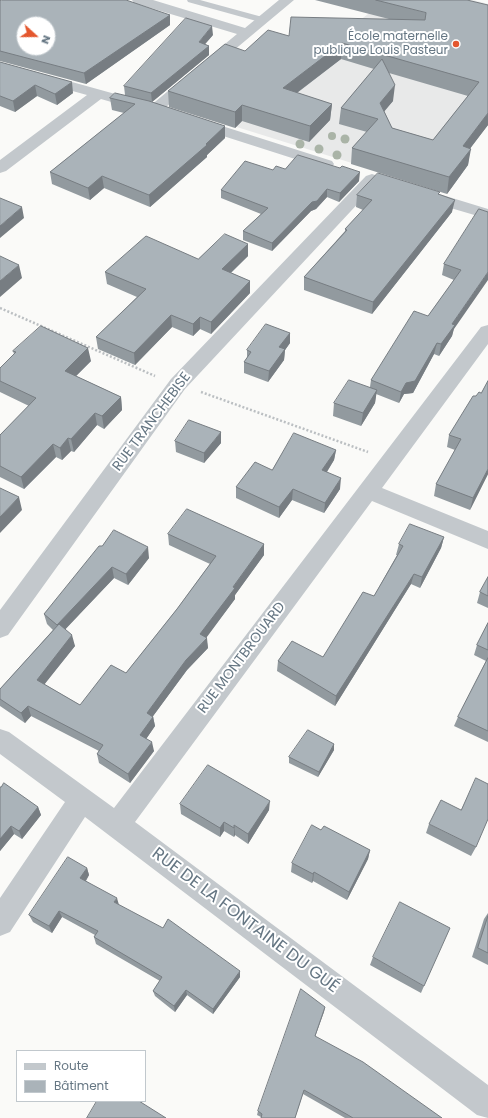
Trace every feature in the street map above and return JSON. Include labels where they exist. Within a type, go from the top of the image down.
[{"type":"street","points":[[139,0],[247,33]]},
{"type":"street","points":[[155,110],[287,0]]},
{"type":"street","points":[[0,66],[176,116],[337,168]]},
{"type":"street","points":[[0,168],[98,94]]},
{"type":"street","name":"RUE TRANCHEBISE","points":[[0,628],[178,384],[372,179]]},
{"type":"street","points":[[408,190],[488,214]]},
{"type":"street","name":"RUE MONTBROUARD","points":[[117,825],[488,331]]},
{"type":"street","points":[[368,491],[488,540]]},
{"type":"street","name":"RUE DE LA FONTAINE DU GUÉ","points":[[0,740],[117,825],[488,1104]]},
{"type":"street","points":[[0,922],[82,799]]},
{"type":"lane","points":[[191,0],[263,20]]},
{"type":"shaded area","points":[[375,0],[473,0],[488,4],[488,124],[438,190],[224,123],[376,8]]},
{"type":"building","points":[[2,0],[126,0],[170,15],[84,73],[19,56],[56,56],[56,16],[16,16],[16,55],[0,51],[0,1]]},
{"type":"building","points":[[376,0],[467,0],[488,5],[488,113],[463,146],[471,149],[449,177],[352,148],[378,119],[341,108],[382,59],[395,85],[380,103],[392,128],[433,140],[479,82],[342,43],[283,88],[332,104],[310,126],[242,105],[235,112],[168,91],[225,44],[245,51],[268,30],[289,36],[291,17],[425,20],[426,13]]},
{"type":"building","points":[[186,18],[212,26],[199,42],[209,46],[151,93],[124,86]]},
{"type":"building","points":[[0,62],[72,82],[55,94],[35,85],[13,101],[0,96]]},
{"type":"building","points":[[115,93],[149,101],[225,126],[206,144],[207,145],[149,195],[102,176],[88,188],[50,172],[135,104],[110,98]]},
{"type":"building","points":[[298,155],[340,168],[342,166],[360,172],[340,193],[327,189],[317,201],[312,202],[272,243],[243,231],[268,208],[221,190],[245,161],[273,170],[276,166],[285,169]]},
{"type":"building","points":[[378,173],[440,192],[438,194],[455,200],[373,302],[304,277],[372,200],[357,195]]},
{"type":"building","points":[[0,198],[22,207],[0,226]]},
{"type":"building","points":[[479,209],[488,212],[488,272],[452,324],[455,325],[441,344],[437,343],[415,381],[406,383],[401,392],[371,380],[414,311],[428,316],[461,270],[444,264]]},
{"type":"building","points":[[225,234],[248,244],[222,269],[250,281],[211,322],[200,317],[193,324],[171,315],[134,353],[96,337],[146,289],[105,272],[146,236],[198,259]]},
{"type":"building","points":[[0,256],[19,265],[0,281]]},
{"type":"building","points":[[266,324],[290,333],[279,347],[285,349],[269,371],[244,362],[251,352],[247,350]]},
{"type":"building","points":[[41,326],[88,348],[65,371],[121,397],[102,416],[95,413],[71,439],[68,438],[60,448],[53,444],[21,477],[0,466],[0,435],[36,398],[0,381],[0,368],[16,352],[13,351]]},
{"type":"building","points":[[349,380],[377,390],[363,413],[334,403]]},
{"type":"building","points":[[488,381],[488,469],[473,498],[436,484],[461,439],[449,435],[473,396],[476,396],[479,392],[481,393]]},
{"type":"building","points":[[189,420],[221,432],[204,453],[175,441]]},
{"type":"building","points":[[294,433],[336,450],[322,470],[341,478],[325,503],[293,489],[279,507],[236,487],[255,462],[272,470]]},
{"type":"building","points":[[0,488],[19,497],[0,517]]},
{"type":"building","points":[[187,509],[264,544],[233,587],[235,588],[200,634],[207,638],[186,660],[147,713],[153,717],[140,735],[152,742],[128,774],[97,754],[103,745],[28,706],[21,713],[0,699],[0,689],[59,624],[72,635],[37,680],[80,705],[111,665],[126,673],[177,609],[216,556],[168,534]]},
{"type":"building","points":[[410,524],[444,537],[422,577],[414,574],[336,696],[278,661],[292,641],[323,657],[363,592],[374,596],[403,546],[399,544]]},
{"type":"building","points":[[114,530],[148,547],[126,574],[112,567],[57,625],[44,614],[99,546],[102,546]]},
{"type":"building","points":[[488,577],[488,596],[480,592]]},
{"type":"building","points":[[488,623],[488,650],[477,645]]},
{"type":"building","points":[[488,658],[488,731],[458,717]]},
{"type":"building","points":[[308,730],[334,744],[319,772],[289,757]]},
{"type":"building","points":[[208,765],[270,801],[248,834],[234,825],[234,828],[224,822],[220,828],[180,804]]},
{"type":"building","points":[[476,778],[488,784],[488,819],[476,847],[429,824],[441,800],[461,810]]},
{"type":"building","points":[[4,783],[38,807],[19,831],[11,826],[0,839],[0,787]]},
{"type":"building","points":[[312,825],[321,830],[324,826],[370,850],[349,892],[314,872],[313,874],[292,863]]},
{"type":"building","points":[[68,857],[87,868],[80,878],[117,898],[114,902],[163,928],[168,919],[240,971],[213,1009],[186,990],[174,1006],[153,991],[162,977],[94,937],[98,931],[59,911],[49,926],[29,915]]},
{"type":"building","points":[[400,902],[450,928],[424,986],[373,957]]},
{"type":"building","points":[[488,916],[488,953],[478,948]]},
{"type":"building","points":[[301,989],[325,1007],[315,1036],[363,1062],[442,1118],[353,1118],[304,1090],[295,1118],[261,1118],[262,1114],[258,1111]]},
{"type":"building","points":[[96,1102],[141,1102],[166,1118],[87,1118]]},
{"type":"place","name":"École maternelle publique Louis Pasteur","points":[[456,44]]}]
